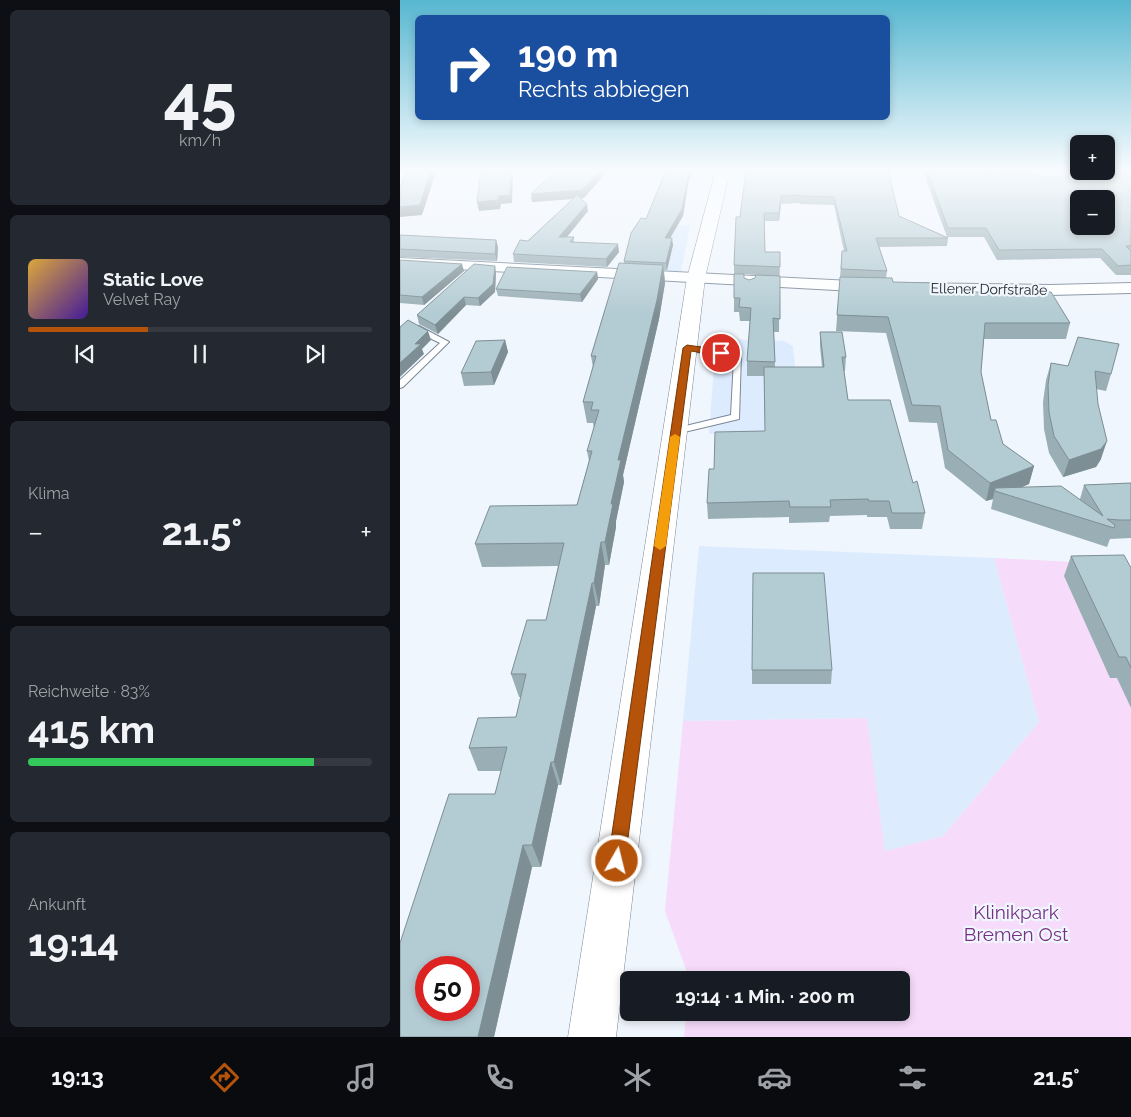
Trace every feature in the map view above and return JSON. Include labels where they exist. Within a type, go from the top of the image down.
[{"type":"main road","points":[[592,1037],[696,278],[711,218]]},
{"type":"street","name":"Ellener Dorfstraße","points":[[400,262],[472,269],[696,278],[750,286],[1050,290],[1131,288]]},
{"type":"lane","points":[[400,385],[445,342],[410,324],[418,318]]},
{"type":"lane","points":[[676,431],[736,417],[738,356],[687,348]]},
{"type":"shaded area","points":[[646,224],[690,225],[681,272],[621,268]]},
{"type":"shaded area","points":[[716,339],[784,341],[793,346],[801,433],[709,434]]},
{"type":"shaded area","points":[[699,546],[994,558],[1039,722],[943,836],[885,852],[866,718],[683,721]]},
{"type":"green space","name":"Klinikpark Bremen Ost","points":[[994,558],[1131,565],[1131,1037],[684,1037],[685,1021],[910,1021],[910,971],[687,971],[665,911],[683,721],[867,718],[885,851],[943,836],[1039,722]]},
{"type":"building","points":[[552,218],[575,218],[559,237],[574,237],[570,242],[618,244],[606,259],[513,254],[520,240],[528,241]]},
{"type":"building","points":[[641,218],[676,218],[665,238],[672,238],[666,263],[624,261],[631,233]]},
{"type":"building","points":[[736,218],[764,218],[765,252],[780,252],[780,267],[734,265]]},
{"type":"building","points":[[839,218],[904,218],[948,238],[876,238],[887,271],[841,269],[842,251],[847,251]]},
{"type":"building","points":[[945,218],[1070,218],[1070,235],[1115,235],[1115,218],[1131,218],[1131,246],[1126,246],[1131,251],[1131,265],[1118,266],[1102,249],[999,250],[986,228],[948,228]]},
{"type":"building","points":[[400,235],[496,240],[495,254],[400,249]]},
{"type":"building","points":[[400,260],[462,264],[422,297],[400,295]]},
{"type":"building","points":[[619,263],[663,265],[657,300],[618,460],[621,460],[605,542],[601,542],[594,583],[592,583],[554,762],[551,762],[532,845],[523,845],[478,1037],[400,1037],[400,943],[449,794],[495,794],[507,747],[469,748],[478,718],[516,717],[526,674],[511,674],[527,620],[546,620],[564,543],[475,544],[490,506],[577,505],[592,451],[587,451],[599,410],[591,410],[593,402],[583,402],[596,356],[591,356]]},
{"type":"building","points":[[474,264],[495,266],[493,284],[478,298],[464,297],[435,325],[417,315]]},
{"type":"building","points":[[507,267],[597,272],[580,294],[496,289]]},
{"type":"building","points":[[734,274],[744,274],[744,278],[749,280],[755,278],[756,275],[780,276],[780,319],[773,318],[775,362],[747,361],[751,308],[739,307],[740,298],[734,298]]},
{"type":"building","points":[[840,277],[892,278],[893,282],[936,283],[939,292],[1051,292],[1070,323],[985,323],[981,372],[991,420],[996,420],[1003,444],[1034,466],[990,483],[948,450],[940,406],[912,405],[888,317],[837,315]]},
{"type":"building","points":[[408,320],[428,331],[415,344],[421,344],[400,363],[400,327]]},
{"type":"building","points":[[820,332],[842,332],[846,357],[842,357],[848,400],[890,400],[913,483],[917,481],[925,513],[892,513],[889,501],[869,501],[868,499],[830,500],[831,507],[790,507],[789,501],[707,503],[709,469],[714,469],[715,432],[765,431],[764,367],[824,367]]},
{"type":"building","points":[[1078,337],[1119,344],[1111,374],[1095,371],[1098,404],[1107,441],[1101,449],[1069,460],[1054,436],[1049,412],[1048,385],[1051,363],[1068,366]]},
{"type":"building","points":[[505,340],[491,372],[461,373],[476,341]]},
{"type":"building","points":[[1131,483],[1131,520],[1107,519],[1115,525],[1114,528],[995,491],[995,488],[1061,486],[1103,516],[1084,485]]},
{"type":"building","points":[[1124,555],[1131,568],[1131,668],[1126,657],[1119,657],[1071,556]]},
{"type":"building","points":[[753,573],[824,573],[832,670],[752,670]]},
{"type":"slow traffic","points":[[660,546],[675,437]]},
{"type":"route","points":[[617,861],[687,348],[721,353]]}]
